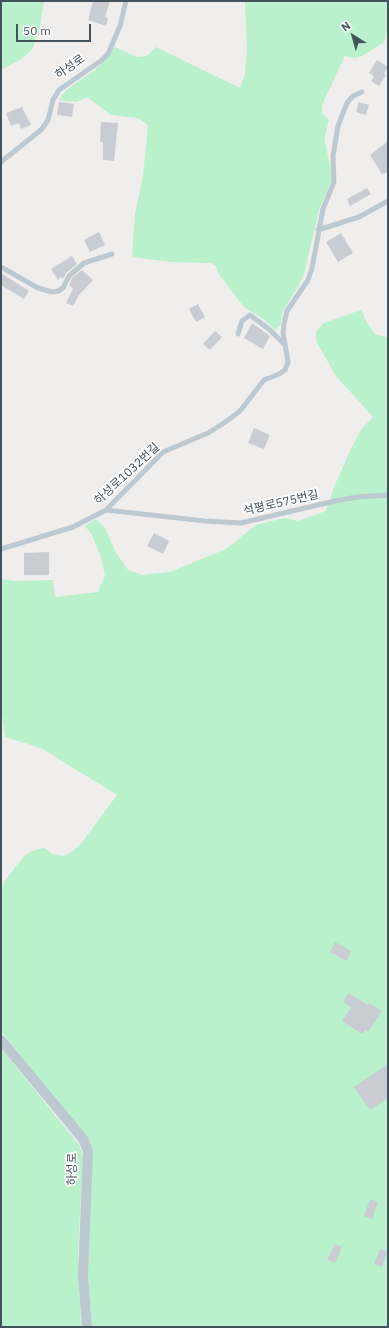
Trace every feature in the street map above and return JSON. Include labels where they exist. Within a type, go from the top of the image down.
[{"type":"street","name":"하성로","points":[[1,1040],[83,1139],[88,1152],[83,1275],[87,1327]]},
{"type":"lane","name":"하성로","points":[[1,162],[42,129],[48,120],[53,100],[60,90],[108,54],[120,26],[126,1]]},
{"type":"lane","name":"하성로1032번길","points":[[1,549],[73,527],[106,510],[163,452],[208,433],[240,411],[264,380],[285,370],[288,362],[285,345],[284,324],[287,311],[308,280],[312,268],[323,208],[334,182],[334,143],[343,111],[353,96],[362,92]]},
{"type":"lane","points":[[318,230],[359,217],[388,201]]},
{"type":"lane","points":[[1,267],[38,288],[52,292],[63,288],[69,276],[84,263],[112,254]]},
{"type":"lane","points":[[238,334],[242,321],[250,315],[260,321],[285,345]]},
{"type":"lane","name":"석평로575번길","points":[[106,510],[205,521],[241,523],[343,500],[376,495],[388,495]]},
{"type":"green space","points":[[1,1],[44,1],[40,27],[33,48],[23,58],[1,70]]},
{"type":"green space","points":[[245,1],[388,1],[388,28],[384,42],[362,56],[355,58],[345,56],[322,105],[322,113],[329,120],[324,139],[333,177],[319,210],[304,274],[283,311],[280,326],[275,330],[265,320],[244,307],[218,273],[216,266],[211,263],[171,262],[132,257],[135,214],[143,176],[148,125],[138,118],[111,115],[87,97],[77,102],[59,100],[66,90],[96,69],[115,47],[137,57],[147,56],[156,47],[240,88],[245,74],[247,49]]},
{"type":"green space","points":[[361,310],[367,323],[375,334],[388,338],[388,1327],[92,1327],[88,1273],[92,1149],[87,1136],[75,1124],[1,1031],[1,893],[4,882],[24,856],[32,851],[44,848],[53,854],[64,856],[73,851],[81,844],[117,795],[41,748],[5,737],[1,706],[1,579],[16,581],[53,580],[55,597],[98,592],[105,576],[101,557],[92,535],[85,526],[96,519],[105,528],[115,551],[128,570],[142,575],[170,572],[226,549],[256,525],[284,518],[298,521],[326,511],[334,487],[350,451],[362,428],[373,417],[336,376],[316,341],[316,331],[324,323]]},
{"type":"green space","points":[[1,1048],[79,1145],[83,1155],[78,1253],[81,1327],[1,1327]]},
{"type":"building","points":[[93,1],[110,1],[105,17],[108,18],[106,26],[88,20]]},
{"type":"building","points":[[377,60],[388,67],[384,74],[386,75],[379,86],[371,81],[374,76],[369,73]]},
{"type":"building","points":[[59,102],[74,104],[72,117],[57,115]]},
{"type":"building","points":[[359,102],[369,105],[366,115],[356,112]]},
{"type":"building","points":[[22,107],[31,125],[21,129],[19,123],[11,126],[6,113]]},
{"type":"building","points":[[101,122],[118,123],[114,161],[103,160],[103,142],[100,142]]},
{"type":"building","points":[[388,141],[388,172],[382,174],[370,155]]},
{"type":"building","points":[[367,188],[371,194],[350,206],[347,199]]},
{"type":"building","points":[[99,232],[105,245],[90,252],[84,240]]},
{"type":"building","points":[[341,233],[353,253],[338,262],[326,242]]},
{"type":"building","points":[[72,256],[77,264],[66,273],[63,279],[61,277],[58,280],[51,269]]},
{"type":"building","points":[[82,270],[93,280],[79,295],[73,306],[66,303],[73,289],[69,285],[72,278]]},
{"type":"building","points":[[1,273],[29,291],[24,299],[1,285]]},
{"type":"building","points":[[198,304],[205,317],[196,322],[189,309]]},
{"type":"building","points":[[252,323],[270,336],[263,349],[244,338]]},
{"type":"building","points":[[215,331],[222,337],[210,350],[203,344]]},
{"type":"building","points":[[254,428],[270,435],[264,449],[248,443]]},
{"type":"building","points":[[154,533],[169,541],[163,554],[147,546]]},
{"type":"building","points":[[49,552],[49,575],[24,575],[24,553]]},
{"type":"building","points":[[335,942],[351,951],[346,961],[330,952]]},
{"type":"building","points":[[348,993],[368,1005],[369,1003],[382,1011],[368,1032],[365,1030],[362,1034],[342,1021],[351,1007],[343,1002]]},
{"type":"building","points":[[388,1064],[388,1098],[370,1110],[354,1087]]},
{"type":"building","points":[[370,1199],[378,1202],[372,1219],[364,1216]]},
{"type":"building","points":[[335,1244],[342,1247],[335,1263],[327,1260]]},
{"type":"building","points":[[380,1249],[387,1251],[382,1267],[374,1264]]}]
